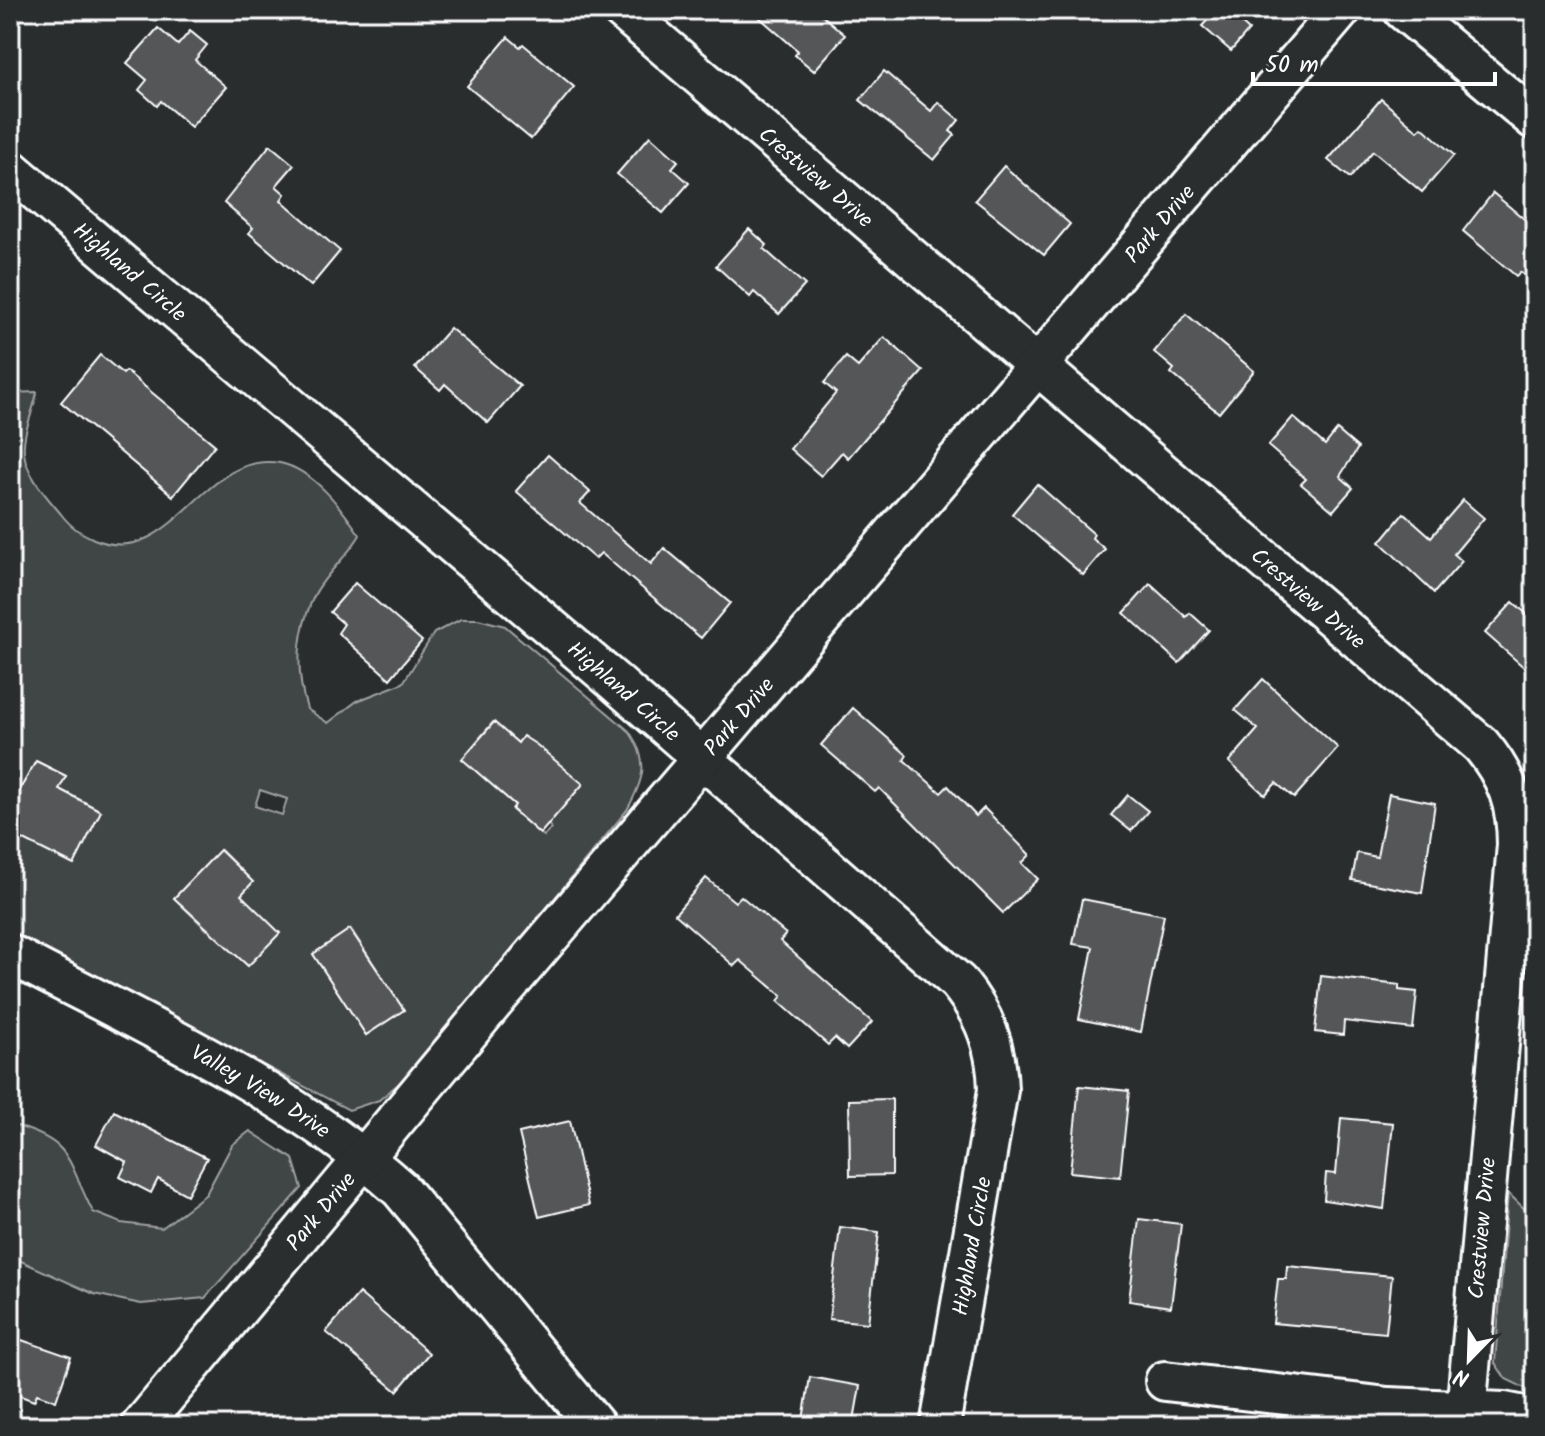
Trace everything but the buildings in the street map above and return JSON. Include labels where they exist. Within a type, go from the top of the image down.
[{"type":"street","name":"Crestview Drive","points":[[622,10],[1039,364],[1481,745],[1497,764],[1516,809],[1517,845],[1466,1412]]},
{"type":"street","name":"Park Drive","points":[[141,1426],[702,758],[1341,10]]},
{"type":"street","points":[[1403,10],[1535,120]]},
{"type":"street","name":"Highland Circle","points":[[10,169],[702,758],[958,982],[975,1003],[994,1045],[998,1090],[940,1426]]},
{"type":"street","name":"Valley View Drive","points":[[10,954],[280,1098],[366,1158],[400,1189],[596,1426]]},
{"type":"street","points":[[1165,1381],[1388,1407],[1535,1418]]},
{"type":"shaded area","points":[[37,392],[24,445],[29,469],[68,522],[94,539],[121,545],[145,539],[167,526],[229,474],[253,464],[280,463],[292,467],[326,492],[360,535],[315,594],[301,636],[301,680],[307,709],[328,723],[357,701],[403,683],[434,633],[461,619],[478,619],[505,626],[629,731],[636,742],[642,761],[641,780],[627,810],[410,1074],[379,1100],[349,1110],[10,932],[10,833],[73,865],[101,811],[59,789],[66,776],[36,761],[10,807],[10,393]],"holes":[[[493,722],[518,743],[523,736],[582,784],[548,824],[551,828],[544,836],[512,810],[515,805],[462,759]],[[260,790],[287,799],[282,815],[255,806]],[[221,850],[253,882],[207,930],[174,898]],[[351,929],[404,1010],[366,1035],[313,954]]]},
{"type":"shaded area","points":[[10,1124],[46,1138],[57,1146],[72,1165],[93,1212],[121,1223],[162,1228],[206,1194],[232,1145],[250,1131],[293,1159],[302,1188],[205,1298],[141,1304],[94,1294],[10,1256]]},
{"type":"shaded area","points":[[1508,1193],[1535,1219],[1535,1393],[1506,1379],[1495,1363]]}]
